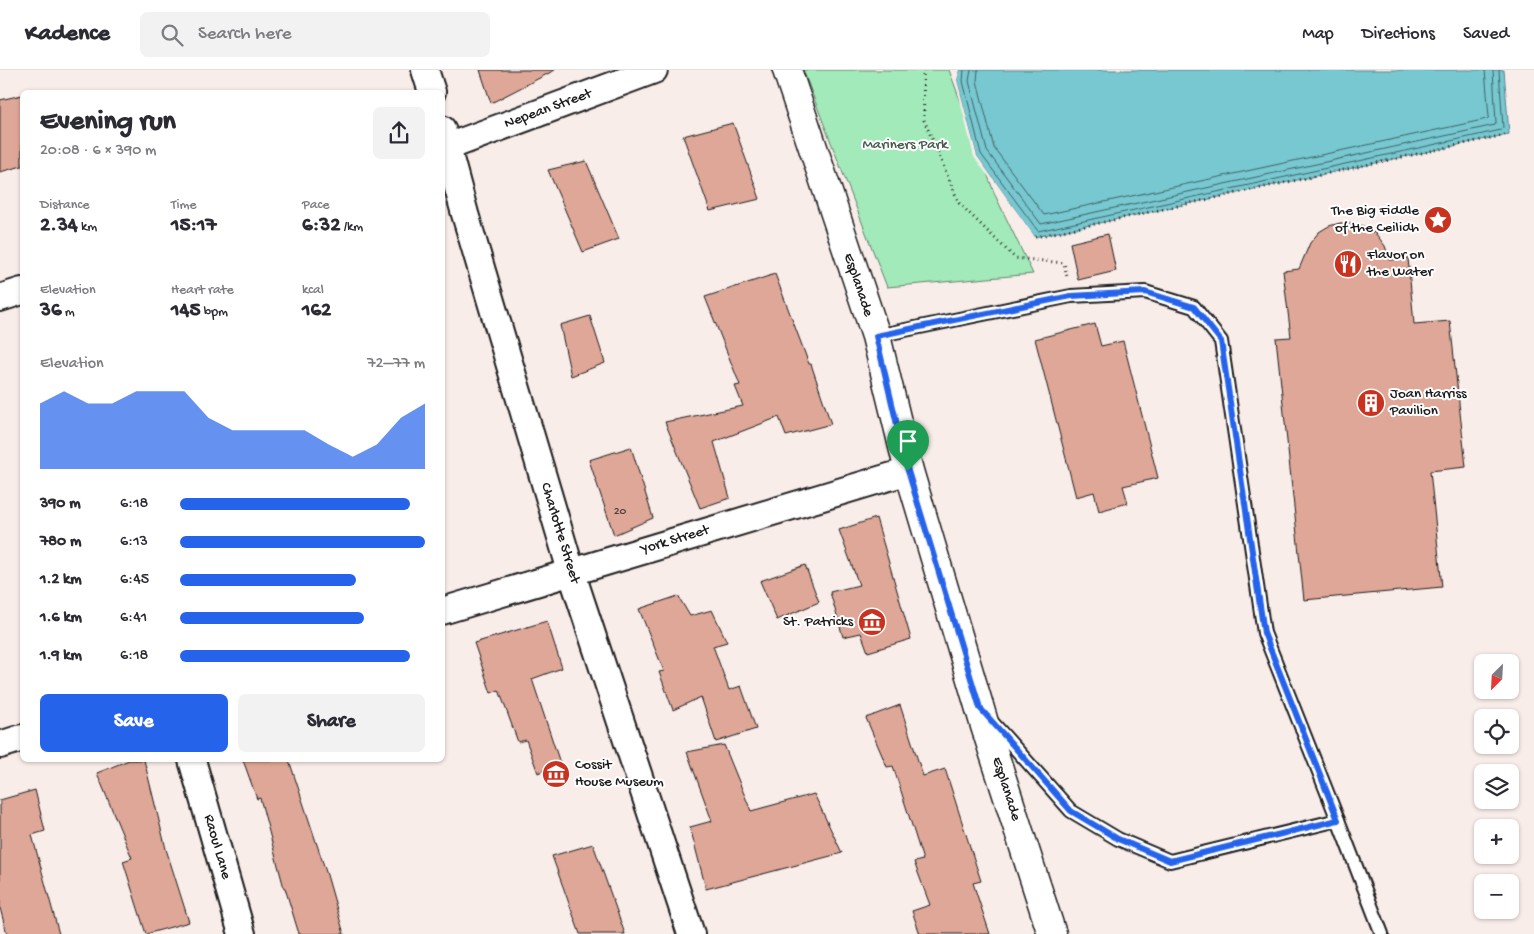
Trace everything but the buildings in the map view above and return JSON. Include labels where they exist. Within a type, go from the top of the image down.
[{"type":"street","points":[[425,70],[431,90]]},
{"type":"street","name":"Nepean Street","points":[[445,141],[654,70]]},
{"type":"street","name":"Esplanade","points":[[787,70],[876,336],[908,471],[980,708],[1052,934]]},
{"type":"street","name":"Charlotte Street","points":[[445,144],[571,572],[691,934]]},
{"type":"street","points":[[0,298],[20,292]]},
{"type":"street","name":"York Street","points":[[445,610],[908,471]]},
{"type":"street","points":[[0,744],[20,739]]},
{"type":"street","name":"Raoul Lane","points":[[193,762],[242,934]]},
{"type":"lane","points":[[876,336],[1071,296],[1145,292],[1194,307],[1221,341],[1264,633],[1382,934]]},
{"type":"lane","points":[[980,708],[1071,811],[1118,839],[1170,861],[1338,820]]},
{"type":"path","points":[[923,70],[924,120],[959,203],[1015,258],[1064,262],[1071,296]]},
{"type":"path","points":[[1035,237],[1509,134]]},
{"type":"green space","name":"Mariners Park","points":[[803,70],[949,70],[995,195],[1033,274],[887,287]]},
{"type":"water","points":[[960,70],[1504,70],[1509,134],[1035,237],[977,156],[957,80]]},
{"type":"pier","points":[[957,70],[960,70],[957,80],[977,156],[1035,239],[974,157],[955,80]]},
{"type":"place","name":"The Big Fiddle of the Ceilidh","points":[[1438,220]]},
{"type":"place","name":"Flavor on the Water","points":[[1348,264]]},
{"type":"place","name":"Joan Harriss Pavilion","points":[[1371,403]]},
{"type":"place","name":"St. Patricks","points":[[872,622]]},
{"type":"place","name":"Cossit House Museum","points":[[556,774]]},
{"type":"route","points":[[1145,292],[1194,307],[1221,341],[1264,633],[1338,820],[1170,861],[1118,839],[1071,811],[980,708],[908,471],[876,336],[1071,296],[1145,292]]}]
